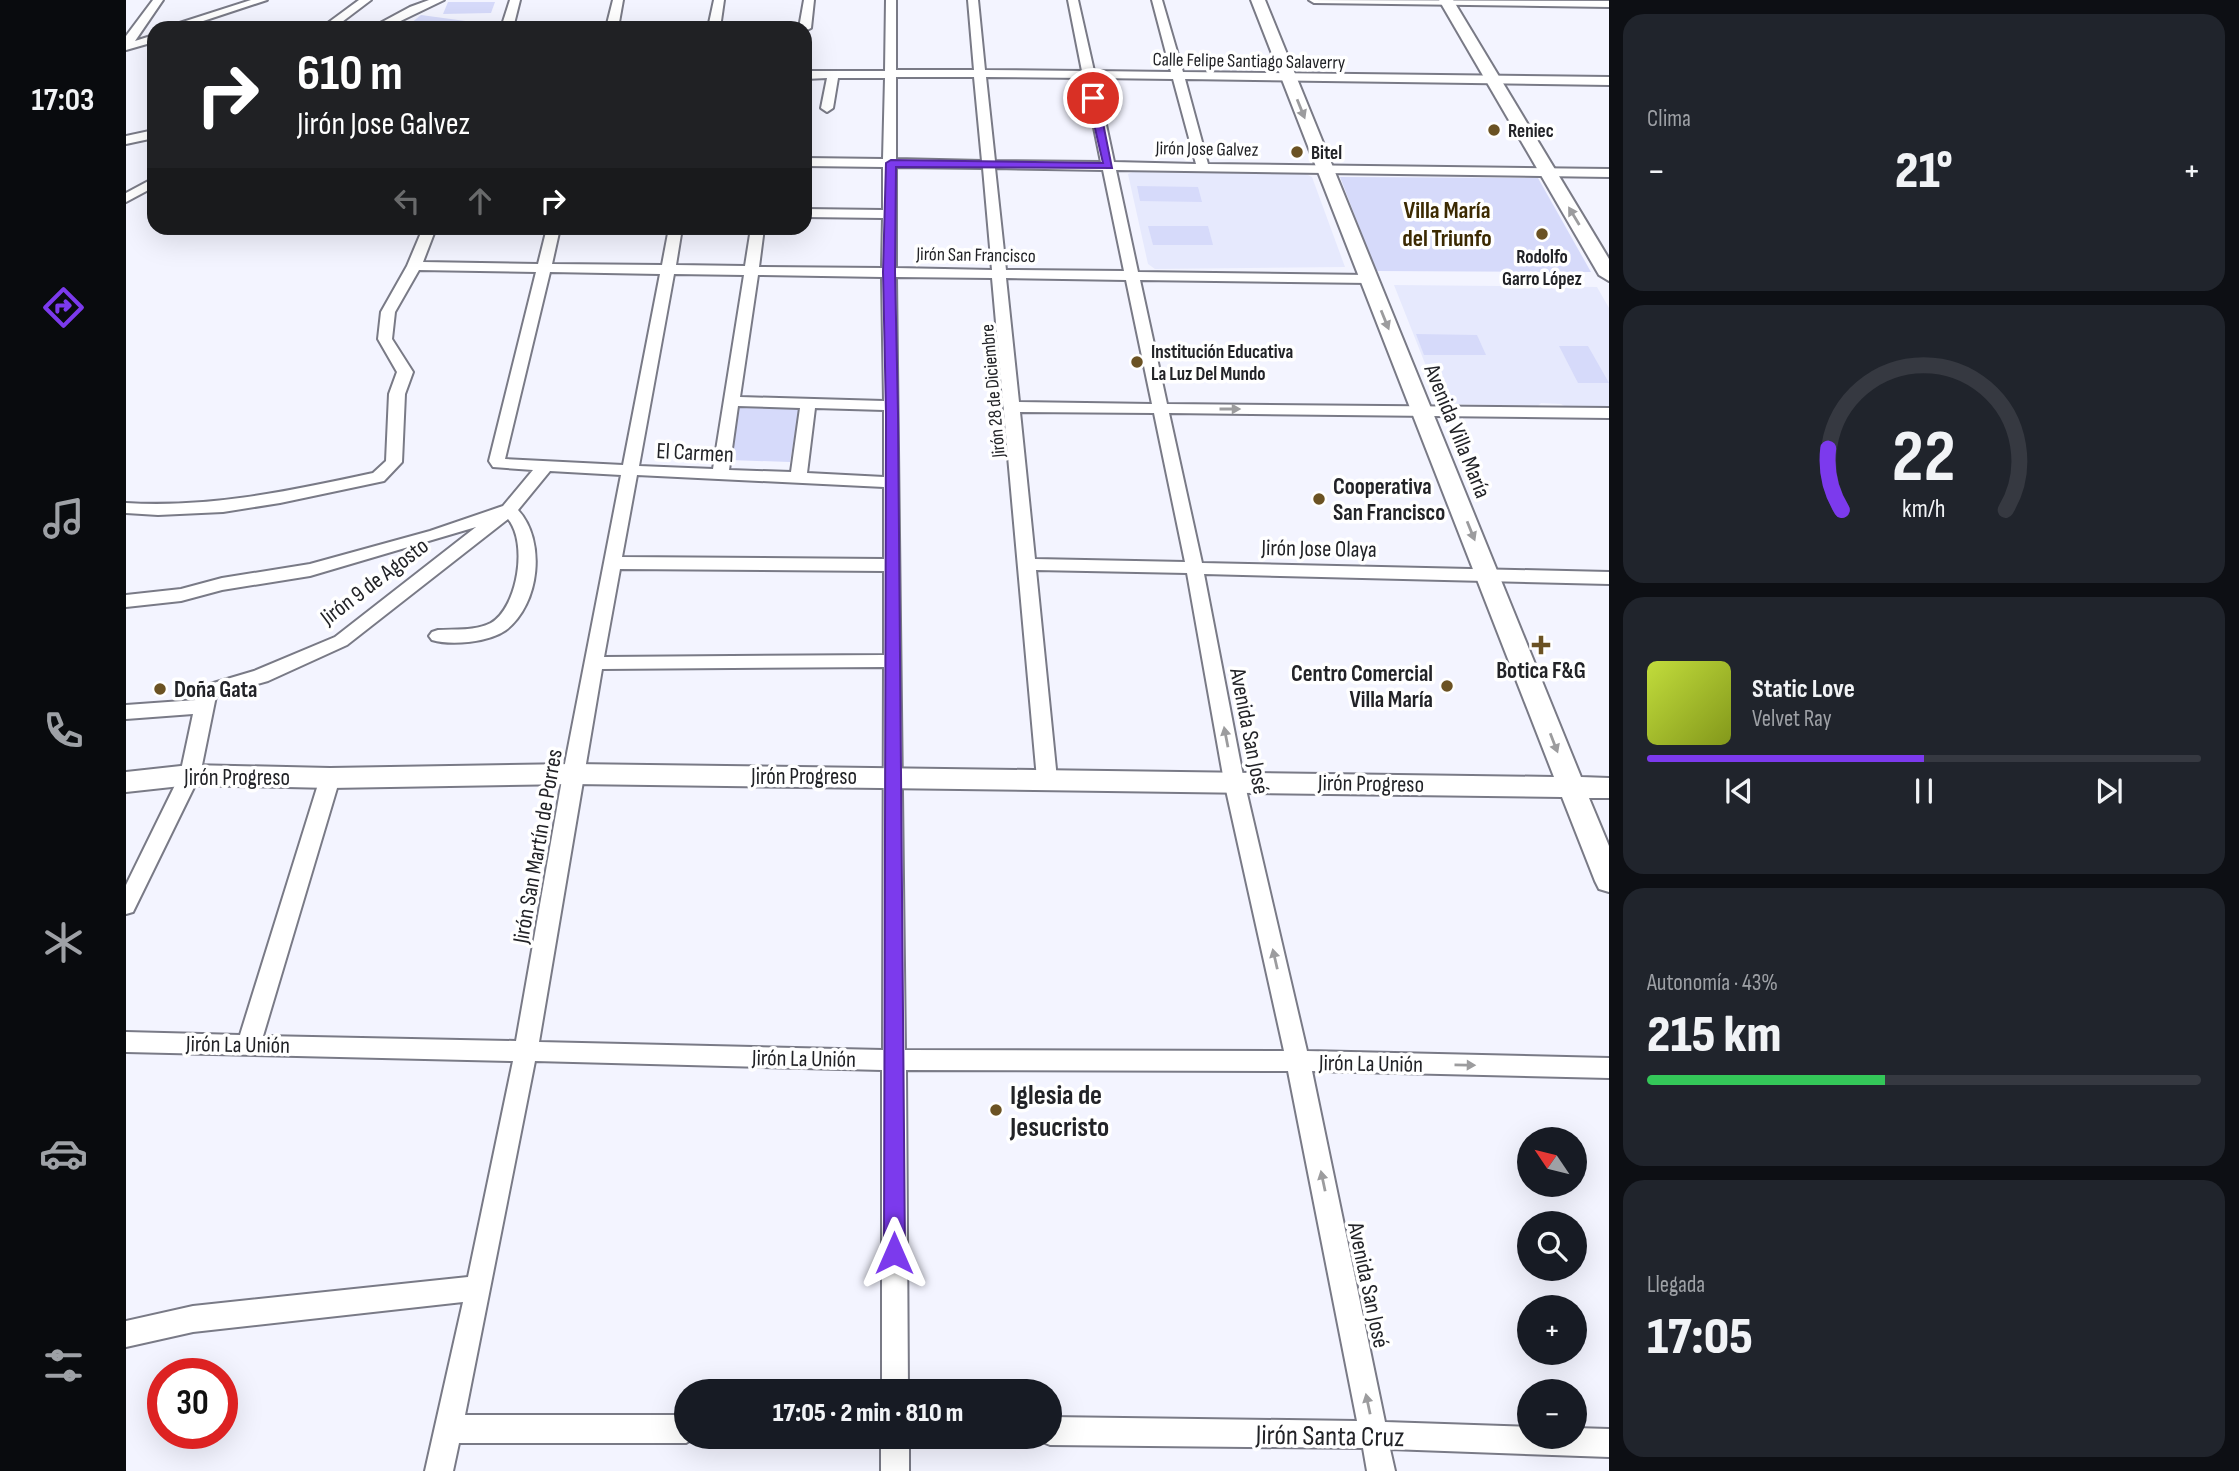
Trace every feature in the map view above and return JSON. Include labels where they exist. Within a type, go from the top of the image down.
[{"type":"street","points":[[126,45],[158,0]]},
{"type":"street","points":[[193,21],[262,0]]},
{"type":"street","points":[[337,21],[366,0]]},
{"type":"street","points":[[374,21],[404,0]]},
{"type":"street","points":[[391,11],[423,0]]},
{"type":"street","points":[[391,21],[439,0]]},
{"type":"street","points":[[509,21],[515,0]]},
{"type":"street","points":[[614,21],[618,0]]},
{"type":"street","points":[[716,21],[719,0]]},
{"type":"street","points":[[806,21],[808,0]]},
{"type":"street","points":[[891,0],[889,272],[892,406],[895,1379]]},
{"type":"street","name":"Jirón 28 de Diciembre","points":[[973,0],[1047,779]]},
{"type":"street","name":"Avenida San José","points":[[1073,0],[1162,409],[1234,780],[1298,1061],[1381,1471]]},
{"type":"street","points":[[1157,0],[1203,167]]},
{"type":"street","name":"Avenida Villa María","points":[[1258,0],[1609,881]]},
{"type":"street","points":[[1314,0],[1609,4]]},
{"type":"street","points":[[1447,1],[1609,275]]},
{"type":"street","points":[[126,45],[147,40]]},
{"type":"street","name":"Calle Felipe Santiago Salaverry","points":[[812,75],[981,73],[1609,81]]},
{"type":"street","points":[[827,108],[833,75]]},
{"type":"street","points":[[126,140],[147,136]]},
{"type":"street","name":"Jirón Jose Galvez","points":[[812,162],[1609,173]]},
{"type":"street","points":[[126,198],[147,186]]},
{"type":"street","points":[[812,213],[890,214]]},
{"type":"street","points":[[126,508],[158,510],[223,506],[281,498],[378,477],[394,462],[397,394],[405,372],[385,339],[388,312],[414,266],[426,235]]},
{"type":"street","points":[[545,267],[552,235]]},
{"type":"street","name":"Jirón San Martín de Porres","points":[[439,1471],[480,1289],[526,1051],[573,774],[615,563],[674,235]]},
{"type":"street","points":[[720,476],[757,235]]},
{"type":"street","name":"Jirón San Francisco","points":[[414,266],[1369,279]]},
{"type":"street","name":"El Carmen","points":[[545,267],[497,461],[503,466],[892,482]]},
{"type":"street","points":[[732,401],[892,406]]},
{"type":"street","points":[[797,479],[808,404]]},
{"type":"street","points":[[1013,407],[1609,413]]},
{"type":"street","name":"Jirón 9 de Agosto","points":[[126,712],[205,699],[341,641],[509,509],[545,467]]},
{"type":"street","points":[[126,601],[181,595],[222,584],[310,570],[424,539],[509,509],[521,524],[527,553],[524,578],[515,607],[501,624],[484,632],[438,636]]},
{"type":"street","points":[[615,563],[892,565]]},
{"type":"street","name":"Jirón Jose Olaya","points":[[1027,564],[1609,578]]},
{"type":"street","points":[[596,663],[893,661]]},
{"type":"street","points":[[126,906],[190,775],[205,699]]},
{"type":"street","name":"Jirón Progreso","points":[[126,782],[190,775],[330,778],[573,774],[1234,780],[1609,788]]},
{"type":"street","points":[[248,1044],[330,778]]},
{"type":"street","name":"Jirón La Unión","points":[[126,1042],[894,1060],[1298,1061],[1609,1068]]},
{"type":"street","points":[[126,1334],[193,1320],[480,1289]]},
{"type":"street","points":[[448,1429],[674,1429]]},
{"type":"street","name":"Jirón Santa Cruz","points":[[1062,1431],[1375,1435],[1609,1443]]},
{"type":"street","points":[[895,1449],[895,1471]]},
{"type":"shaded area","points":[[448,2],[495,2],[491,13],[443,14]]},
{"type":"shaded area","points":[[421,15],[465,21],[414,21]]},
{"type":"shaded area","points":[[1128,174],[1306,174],[1312,177],[1345,267],[1155,269],[1148,264]]},
{"type":"shaded area","points":[[1340,177],[1538,178],[1591,272],[1376,271]]},
{"type":"shaded area","points":[[1137,186],[1198,187],[1202,202],[1140,201]]},
{"type":"shaded area","points":[[1148,226],[1208,226],[1213,245],[1153,245]]},
{"type":"shaded area","points":[[1394,285],[1597,287],[1609,308],[1609,408],[1566,407],[1561,404],[1541,403],[1538,406],[1441,404]]},
{"type":"shaded area","points":[[1416,334],[1477,335],[1486,355],[1424,355]]},
{"type":"shaded area","points":[[1559,346],[1588,346],[1609,383],[1578,383]]},
{"type":"shaded area","points":[[739,407],[799,409],[790,462],[729,460]]},
{"type":"place","name":"Reniec","points":[[1494,130]]},
{"type":"place","name":"Bitel","points":[[1297,152]]},
{"type":"place","name":"Rodolfo Garro López","points":[[1542,234]]},
{"type":"place","name":"Institución Educativa La Luz Del Mundo","points":[[1137,362]]},
{"type":"place","name":"Cooperativa San Francisco","points":[[1319,499]]},
{"type":"place","name":"Botica F&G","points":[[1541,645]]},
{"type":"place","name":"Centro Comercial Villa María","points":[[1447,686]]},
{"type":"place","name":"Doña Gata","points":[[160,689]]},
{"type":"place","name":"Iglesia de Jesucristo","points":[[996,1110]]},
{"type":"district","name":"Villa María del Triunfo","points":[[1447,224]]},
{"type":"route","points":[[894,1253],[892,413],[889,272],[891,163],[1109,166],[1093,98]]}]
